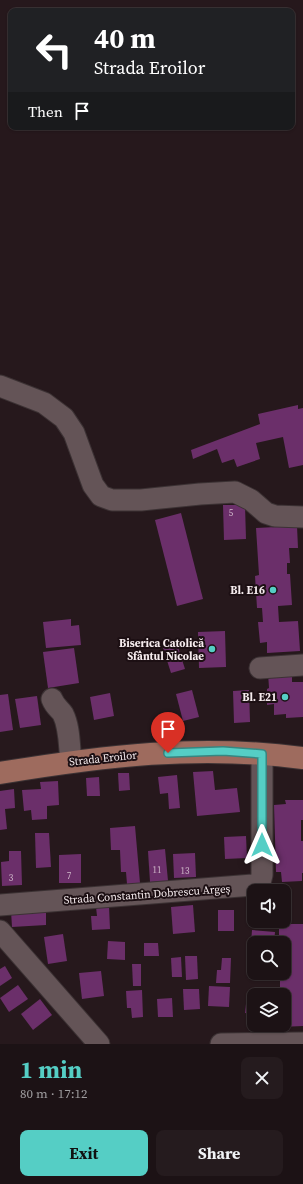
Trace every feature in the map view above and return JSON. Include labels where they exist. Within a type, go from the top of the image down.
[{"type":"main road","name":"Strada Eroilor","points":[[0,773],[72,761],[164,753],[223,751],[303,758]]},
{"type":"street","points":[[0,386],[44,403],[64,418],[74,433],[93,485],[100,496],[112,500],[141,500],[235,492],[251,500],[266,513],[274,516],[303,517]]},
{"type":"street","points":[[260,668],[303,665]]},
{"type":"street","points":[[52,699],[55,706],[62,712],[66,724],[72,761]]},
{"type":"street","name":"Strada Constantin Dobrescu Argeș","points":[[0,905],[253,886],[260,883],[262,875],[262,754]]},
{"type":"street","points":[[0,931],[99,1044]]},
{"type":"street","points":[[221,1044],[303,1043]]},
{"type":"building","points":[[298,405],[298,409],[303,408],[303,465],[289,468],[283,437],[256,443],[260,459],[237,467],[234,459],[222,463],[217,449],[193,459],[191,450],[260,424],[258,414]]},
{"type":"building","points":[[223,505],[245,505],[246,539],[224,540]]},
{"type":"building","points":[[181,513],[203,599],[177,606],[155,520]]},
{"type":"building","name":"Bl. E16","points":[[297,526],[298,548],[289,548],[290,563],[287,563],[287,574],[290,574],[292,605],[278,606],[279,622],[298,621],[300,651],[267,653],[267,642],[260,643],[258,622],[263,622],[262,608],[257,608],[255,576],[259,575],[256,528]]},
{"type":"building","points":[[71,619],[71,626],[79,625],[81,645],[46,648],[43,622]]},
{"type":"building","points":[[225,631],[226,667],[199,668],[198,632]]},
{"type":"building","points":[[177,644],[185,669],[171,673],[163,648]]},
{"type":"building","points":[[74,648],[79,683],[48,688],[43,652]]},
{"type":"building","name":"Bl. E21","points":[[292,672],[292,682],[303,682],[303,717],[286,718],[286,714],[274,715],[274,704],[267,705],[267,689],[269,688],[268,673]]},
{"type":"building","points":[[192,690],[199,717],[183,721],[176,694]]},
{"type":"building","points":[[249,690],[250,722],[234,723],[233,691]]},
{"type":"building","points":[[110,693],[114,716],[94,720],[90,697]]},
{"type":"building","points":[[8,694],[13,730],[0,732],[0,695]]},
{"type":"building","points":[[37,696],[41,725],[20,728],[15,699]]},
{"type":"building","points":[[213,771],[215,790],[237,788],[240,812],[197,816],[193,772]]},
{"type":"building","points":[[118,773],[129,773],[130,790],[119,791]]},
{"type":"building","points":[[177,775],[180,808],[169,809],[168,793],[160,794],[158,777]]},
{"type":"building","points":[[99,777],[100,796],[87,796],[86,778]]},
{"type":"building","points":[[58,781],[59,805],[47,806],[47,819],[32,820],[31,810],[24,811],[22,790],[41,789],[40,782]]},
{"type":"building","points":[[14,789],[15,808],[5,809],[7,829],[0,830],[0,791]]},
{"type":"building","points":[[285,800],[303,800],[303,820],[301,820],[301,841],[303,841],[302,881],[282,882],[281,872],[276,872],[274,805],[286,804]]},
{"type":"building","points":[[135,826],[140,883],[127,884],[126,872],[121,872],[120,850],[111,850],[110,828]]},
{"type":"building","points":[[35,833],[49,833],[51,867],[36,868]]},
{"type":"building","points":[[246,836],[247,858],[225,859],[224,837]]},
{"type":"building","points":[[165,849],[168,881],[150,882],[148,851]]},
{"type":"building","points":[[9,851],[21,851],[22,885],[2,886],[1,862],[9,861]]},
{"type":"building","points":[[195,853],[196,877],[174,878],[173,854]]},
{"type":"building","points":[[81,854],[81,883],[59,883],[59,855]]},
{"type":"building","points":[[193,905],[195,932],[173,934],[171,907]]},
{"type":"building","points":[[109,906],[110,929],[92,930],[91,916],[97,916],[96,907]]},
{"type":"building","points":[[46,909],[46,925],[12,927],[11,911]]},
{"type":"building","points":[[218,910],[234,910],[234,931],[218,931]]},
{"type":"building","points":[[291,924],[303,924],[303,1026],[291,1027],[291,988],[280,988],[280,980],[291,980],[291,936],[279,936],[279,928],[291,928]]},
{"type":"building","points":[[252,930],[275,932],[275,936],[252,936]]},
{"type":"building","points":[[63,934],[67,961],[48,964],[44,937]]},
{"type":"building","points":[[108,941],[125,942],[125,960],[107,959]]},
{"type":"building","points":[[144,943],[158,943],[159,956],[144,956]]},
{"type":"building","points":[[185,956],[197,956],[198,979],[186,980]]},
{"type":"building","points":[[181,957],[182,977],[172,977],[171,958]]},
{"type":"building","points":[[222,958],[231,958],[230,983],[216,983],[217,970],[221,970]]},
{"type":"building","points":[[132,964],[141,964],[141,986],[133,986]]},
{"type":"building","points":[[5,966],[12,978],[0,986],[0,969]]},
{"type":"building","points":[[101,971],[104,996],[82,999],[79,973]]},
{"type":"building","points":[[18,985],[28,999],[9,1012],[0,998]]},
{"type":"building","points":[[209,986],[230,987],[229,1007],[208,1006]]},
{"type":"building","points":[[183,989],[199,989],[200,1009],[184,1010]]},
{"type":"building","points":[[142,990],[143,1017],[132,1018],[131,1008],[127,1008],[126,991]]},
{"type":"building","points":[[247,995],[247,1013],[245,1013]]},
{"type":"building","points":[[172,998],[173,1017],[158,1017],[157,999]]},
{"type":"building","points":[[40,999],[52,1015],[33,1030],[21,1014]]},
{"type":"place","name":"Bl. E16","points":[[273,590]]},
{"type":"place","name":"Biserica Catolică Sfântul Nicolae","points":[[212,649]]},
{"type":"place","name":"Bl. E21","points":[[285,697]]},
{"type":"route","points":[[168,753],[223,751],[262,754],[262,845]]}]
